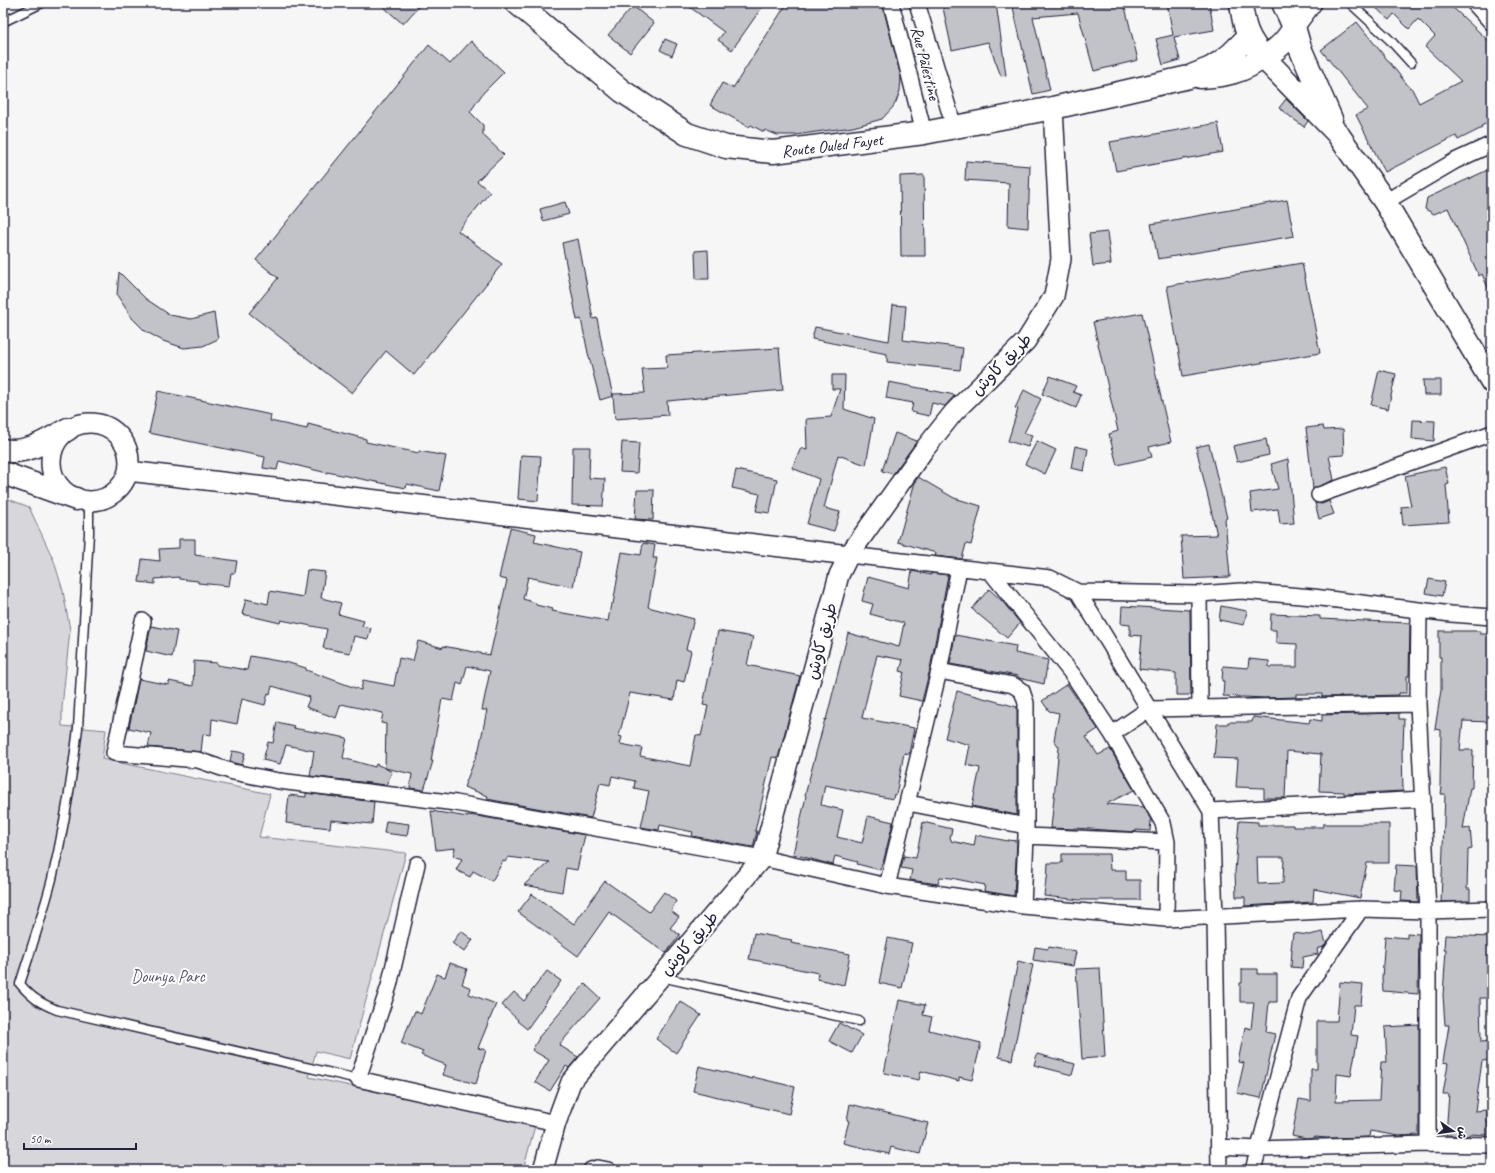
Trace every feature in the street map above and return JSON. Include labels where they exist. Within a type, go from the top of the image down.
[{"type":"main road","name":"Route Ouled Fayet","points":[[517,3],[622,91],[687,134],[726,147],[773,152],[924,133],[1053,108],[1189,77]]},
{"type":"main road","points":[[1241,3],[1248,37],[1263,57],[1337,133],[1385,202],[1492,382]]},
{"type":"main road","points":[[1283,3],[1290,16],[1300,48],[1337,133]]},
{"type":"main road","points":[[1189,77],[1210,77],[1230,74],[1248,68],[1282,45],[1294,27]]},
{"type":"main road","points":[[1189,77],[1211,68],[1222,61],[1248,37]]},
{"type":"main road","points":[[3,450],[11,452],[30,449],[68,429]]},
{"type":"main road","points":[[3,473],[83,500]]},
{"type":"street","name":"Rue Palestine","points":[[891,3],[924,133]]},
{"type":"street","name":"Rue Palestine","points":[[917,3],[954,127]]},
{"type":"street","points":[[1294,27],[1312,3]]},
{"type":"street","points":[[1474,3],[1492,23]]},
{"type":"street","name":"طريق كاوش","points":[[543,1170],[556,1123],[571,1082],[762,858],[839,575],[849,555],[949,418],[1026,341],[1054,296],[1061,259],[1053,108]]},
{"type":"street","points":[[1385,202],[1455,161],[1492,144]]},
{"type":"street","points":[[87,423],[107,426],[118,434],[125,445],[129,458],[128,471],[123,483],[114,493],[102,499],[83,500],[65,492],[56,482],[52,474],[52,451],[58,439],[68,429],[87,423]]},
{"type":"street","points":[[1319,495],[1492,433]]},
{"type":"street","points":[[128,471],[1050,578],[1078,592],[1199,594],[1241,591],[1313,597],[1492,617]]},
{"type":"street","points":[[887,886],[939,671],[959,568]]},
{"type":"street","points":[[990,571],[1073,675],[1112,734],[1163,823],[1167,842],[1166,919]]},
{"type":"street","points":[[1078,592],[1211,811],[1215,917],[1219,1170]]},
{"type":"street","points":[[1199,594],[1200,708]]},
{"type":"street","points":[[1419,610],[1418,704],[1428,910],[1428,1144]]},
{"type":"street","points":[[143,621],[114,753],[198,760],[233,772],[279,781],[456,803],[762,858],[887,886],[1024,906],[1166,919],[1361,909],[1492,909]]},
{"type":"street","points":[[939,671],[1013,685],[1022,691],[1026,703],[1026,831],[1024,906]]},
{"type":"street","points":[[1112,734],[1149,709],[1418,704]]},
{"type":"street","points":[[1211,811],[1423,799]]},
{"type":"street","points":[[908,803],[1026,831],[1167,842]]},
{"type":"street","points":[[417,864],[389,986],[358,1079],[556,1123]]},
{"type":"street","points":[[1253,1170],[1299,998],[1361,909]]},
{"type":"street","points":[[1219,1147],[1258,1149],[1428,1144],[1492,1145]]},
{"type":"street","points":[[591,1170],[598,1168],[608,1170]]},
{"type":"lane","points":[[3,22],[42,3]]},
{"type":"lane","points":[[1350,3],[1391,41],[1411,63]]},
{"type":"lane","points":[[83,500],[89,533],[79,720],[75,756],[51,879],[20,984],[32,997],[57,1010],[358,1079]]},
{"type":"lane","points":[[660,977],[859,1021]]},
{"type":"green space","name":"Dounya Parc","points":[[3,497],[29,507],[54,561],[63,591],[70,630],[62,707],[62,726],[106,730],[102,759],[270,794],[259,837],[406,853],[350,1059],[316,1051],[309,1077],[535,1126],[523,1170],[3,1170]]},
{"type":"building","points":[[379,3],[422,3],[403,24]]},
{"type":"building","points":[[684,3],[765,3],[732,50],[718,40],[724,32]]},
{"type":"building","points":[[787,3],[882,3],[901,77],[900,91],[896,102],[882,119],[853,127],[795,135],[777,135],[765,130],[764,132],[751,125],[749,127],[710,105],[722,83],[733,88]]},
{"type":"building","points":[[942,3],[996,3],[1006,75],[1001,76],[988,42],[952,50]]},
{"type":"building","points":[[1012,3],[1122,3],[1126,11],[1138,60],[1094,71],[1078,13],[1033,17],[1050,90],[1033,94]]},
{"type":"building","points":[[1167,3],[1209,3],[1214,30],[1174,37],[1180,60],[1163,65],[1156,39],[1173,35]]},
{"type":"building","points":[[1371,3],[1448,3],[1492,44],[1492,121],[1481,126],[1482,128],[1458,140],[1456,136],[1385,172],[1356,115],[1368,109],[1321,50],[1357,22],[1410,88],[1411,87],[1419,103],[1461,81],[1425,47],[1435,36],[1418,19],[1409,29],[1394,14],[1389,20]]},
{"type":"building","points":[[633,6],[654,23],[630,53],[608,35]]},
{"type":"building","points":[[665,39],[677,44],[672,56],[660,50]]},
{"type":"building","points":[[471,41],[504,72],[483,93],[470,112],[483,125],[483,135],[504,155],[477,181],[490,192],[458,231],[502,264],[414,375],[386,351],[352,393],[249,313],[278,278],[256,260],[429,45],[450,64]]},
{"type":"building","points":[[1286,99],[1308,121],[1304,127],[1279,108]]},
{"type":"building","points":[[1218,123],[1223,152],[1116,171],[1110,142]]},
{"type":"building","points":[[966,161],[1030,166],[1028,228],[1008,226],[1009,183],[965,180]]},
{"type":"building","points":[[1492,168],[1492,297],[1482,274],[1479,276],[1448,208],[1434,214],[1425,209],[1427,198]]},
{"type":"building","points":[[924,175],[925,256],[901,256],[900,176]]},
{"type":"building","points":[[1287,200],[1294,236],[1158,259],[1151,224]]},
{"type":"building","points":[[565,202],[569,214],[543,221],[540,209]]},
{"type":"building","points":[[1107,232],[1111,264],[1093,266],[1089,234]]},
{"type":"building","points":[[578,239],[593,319],[597,318],[613,396],[600,400],[581,319],[577,320],[562,243]]},
{"type":"building","points":[[708,250],[709,279],[696,279],[695,251]]},
{"type":"building","points":[[1302,263],[1320,353],[1183,376],[1167,286]]},
{"type":"building","points":[[119,272],[146,299],[170,315],[191,319],[214,313],[218,339],[203,346],[184,348],[163,341],[145,331],[132,318],[117,295]]},
{"type":"building","points":[[893,305],[906,306],[903,340],[963,348],[960,370],[887,362],[887,354],[812,339],[815,327],[889,341]]},
{"type":"building","points":[[1142,313],[1171,442],[1149,447],[1152,457],[1117,465],[1109,434],[1118,431],[1093,322]]},
{"type":"building","points":[[779,348],[783,390],[667,401],[668,415],[615,419],[613,394],[645,393],[642,369],[667,368],[666,355]]},
{"type":"building","points":[[1379,370],[1396,374],[1388,409],[1371,405]]},
{"type":"building","points":[[832,375],[845,375],[844,409],[874,419],[866,465],[838,455],[824,508],[840,512],[834,531],[807,524],[819,479],[792,468],[801,448],[807,450],[806,419],[831,417],[840,389],[832,389]]},
{"type":"building","points":[[1050,376],[1076,386],[1073,392],[1081,395],[1076,408],[1042,394]]},
{"type":"building","points":[[1423,380],[1441,380],[1441,395],[1424,395]]},
{"type":"building","points":[[889,382],[955,395],[945,406],[932,403],[929,416],[911,412],[913,403],[886,398]]},
{"type":"building","points":[[1024,390],[1041,399],[1024,433],[1032,435],[1028,447],[1008,441],[1018,409],[1015,408]]},
{"type":"building","points":[[158,391],[271,415],[270,421],[307,429],[308,424],[366,439],[366,442],[419,453],[419,451],[446,456],[439,491],[407,484],[406,488],[327,473],[279,461],[277,470],[263,468],[265,457],[149,433]]},
{"type":"building","points":[[1413,420],[1435,421],[1434,441],[1412,439]]},
{"type":"building","points":[[1323,426],[1324,430],[1343,429],[1344,455],[1329,456],[1334,480],[1313,489],[1306,428]]},
{"type":"building","points":[[895,433],[917,441],[893,474],[882,471]]},
{"type":"building","points":[[1266,439],[1269,455],[1237,462],[1233,446]]},
{"type":"building","points":[[1037,441],[1056,450],[1045,474],[1025,464]]},
{"type":"building","points":[[622,442],[639,443],[637,473],[620,472]]},
{"type":"building","points":[[1209,444],[1227,518],[1225,519],[1230,577],[1184,579],[1181,536],[1217,535],[1196,447]]},
{"type":"building","points":[[1075,446],[1088,449],[1084,471],[1071,468]]},
{"type":"building","points":[[573,447],[590,447],[589,478],[605,479],[603,506],[572,505]]},
{"type":"building","points":[[521,455],[541,456],[538,501],[518,499]]},
{"type":"building","points":[[1288,459],[1294,523],[1280,524],[1278,509],[1252,512],[1250,493],[1278,489],[1271,464]]},
{"type":"building","points":[[1445,467],[1449,484],[1446,485],[1449,522],[1403,525],[1401,507],[1411,506],[1405,476]]},
{"type":"building","points":[[736,470],[777,479],[770,513],[756,511],[760,494],[732,488]]},
{"type":"building","points":[[918,477],[954,498],[981,506],[971,545],[966,544],[962,559],[935,556],[936,553],[898,542],[915,482]]},
{"type":"building","points":[[637,490],[654,490],[653,520],[635,519]]},
{"type":"building","points":[[1329,501],[1334,514],[1319,519],[1315,503],[1322,504]]},
{"type":"building","points":[[510,528],[536,534],[534,542],[580,552],[573,587],[528,577],[523,599],[536,603],[536,605],[553,609],[552,611],[608,621],[611,604],[613,604],[622,552],[641,555],[643,543],[655,545],[653,558],[657,558],[648,607],[694,619],[686,649],[691,651],[684,682],[677,680],[674,700],[630,693],[619,736],[622,737],[620,744],[642,748],[640,756],[690,766],[696,735],[701,736],[708,706],[703,705],[718,631],[753,637],[747,665],[800,676],[778,758],[772,757],[755,831],[757,831],[753,847],[692,836],[693,832],[660,825],[659,830],[641,827],[649,791],[634,788],[635,781],[612,776],[610,785],[600,783],[591,818],[487,799],[488,796],[464,787],[479,749],[487,710],[482,710],[490,671],[467,666],[462,685],[457,683],[453,701],[442,699],[431,761],[433,761],[424,790],[410,788],[412,774],[385,768],[386,724],[381,723],[383,713],[341,704],[336,718],[306,707],[310,697],[272,686],[270,694],[268,693],[265,705],[242,699],[237,724],[212,719],[211,735],[203,734],[201,752],[148,747],[151,733],[129,728],[139,679],[169,685],[169,681],[193,686],[194,661],[217,663],[217,665],[247,670],[250,656],[289,663],[306,668],[306,670],[361,690],[363,680],[394,686],[399,658],[413,661],[418,641],[443,648],[443,646],[490,655],[507,580],[499,578]]},
{"type":"building","points":[[179,539],[195,539],[195,555],[237,561],[235,573],[231,573],[229,586],[198,583],[198,581],[179,579],[179,577],[155,579],[155,584],[139,582],[142,559],[160,561],[159,549],[179,548]]},
{"type":"building","points":[[307,570],[325,572],[321,598],[341,603],[338,614],[364,621],[362,626],[371,628],[368,639],[354,636],[350,653],[323,648],[327,629],[281,620],[280,623],[242,614],[246,599],[268,604],[270,591],[303,597]]},
{"type":"building","points":[[912,571],[931,575],[931,573],[948,575],[930,669],[922,701],[899,696],[904,672],[900,671],[903,660],[877,655],[862,718],[914,728],[909,754],[904,753],[896,795],[894,794],[893,799],[825,785],[821,805],[843,810],[837,837],[862,843],[868,816],[893,822],[883,863],[880,870],[835,856],[833,865],[793,854],[805,795],[848,633],[899,647],[904,623],[870,614],[873,604],[862,601],[868,577],[909,588]]},
{"type":"building","points":[[1429,579],[1445,582],[1442,596],[1426,593]]},
{"type":"building","points":[[989,589],[1002,601],[1020,623],[1007,638],[972,609]]},
{"type":"building","points":[[1122,606],[1190,610],[1191,695],[1176,695],[1176,673],[1139,669],[1142,636],[1130,635],[1130,625],[1121,624]]},
{"type":"building","points":[[1221,606],[1247,611],[1244,625],[1219,620]]},
{"type":"building","points":[[1271,614],[1320,616],[1320,619],[1410,623],[1409,676],[1407,676],[1407,693],[1399,693],[1399,695],[1322,697],[1322,694],[1296,694],[1296,697],[1265,698],[1223,696],[1223,666],[1248,668],[1249,659],[1269,661],[1269,667],[1297,667],[1297,644],[1276,643],[1276,630],[1270,630]]},
{"type":"building","points":[[151,626],[177,631],[172,657],[146,651]]},
{"type":"building","points":[[1439,631],[1480,631],[1480,634],[1492,634],[1491,722],[1463,721],[1460,750],[1473,750],[1472,788],[1470,788],[1463,829],[1470,828],[1472,849],[1468,850],[1467,889],[1470,889],[1470,901],[1441,902],[1445,794],[1441,794],[1442,788],[1440,787],[1441,730],[1435,729],[1441,690]]},
{"type":"building","points":[[955,635],[1016,646],[1015,653],[1048,660],[1044,684],[1019,678],[1018,676],[950,664]]},
{"type":"building","points":[[1067,684],[1098,729],[1086,737],[1098,755],[1110,749],[1134,790],[1106,804],[1144,807],[1151,820],[1150,831],[1136,830],[1136,832],[1051,828],[1059,747],[1054,740],[1059,713],[1049,711],[1042,701]]},
{"type":"building","points":[[957,691],[1017,707],[1017,815],[972,806],[980,768],[966,765],[970,745],[945,738]]},
{"type":"building","points":[[1399,713],[1399,719],[1404,719],[1402,749],[1403,791],[1344,794],[1344,792],[1319,791],[1321,754],[1287,751],[1285,798],[1264,798],[1264,788],[1236,787],[1238,759],[1214,758],[1217,724],[1228,724],[1228,722],[1252,722],[1253,717],[1309,723],[1310,719],[1322,721],[1322,715]]},
{"type":"building","points":[[277,722],[294,726],[293,728],[347,738],[343,758],[375,767],[376,764],[392,772],[386,785],[310,776],[314,751],[286,745],[280,764],[263,760],[268,742],[273,743]]},
{"type":"building","points":[[232,751],[245,753],[242,765],[230,762]]},
{"type":"building","points":[[306,793],[374,802],[372,824],[331,820],[330,828],[286,823],[289,795],[306,797]]},
{"type":"building","points":[[431,811],[468,817],[468,815],[483,817],[585,835],[577,870],[566,868],[562,892],[524,885],[549,862],[508,857],[505,862],[503,861],[492,881],[473,871],[470,877],[456,870],[462,859],[453,856],[455,848],[436,850]]},
{"type":"building","points":[[386,821],[409,824],[407,836],[384,833]]},
{"type":"building","points":[[1239,821],[1258,822],[1258,825],[1293,825],[1293,827],[1323,827],[1323,824],[1389,824],[1389,863],[1367,863],[1360,898],[1314,889],[1313,902],[1245,906],[1245,897],[1236,897],[1235,872]],"holes":[[[1257,857],[1284,857],[1283,883],[1258,884]]]},
{"type":"building","points":[[923,822],[952,829],[950,838],[951,841],[974,846],[976,835],[1008,841],[1017,841],[1014,896],[984,891],[985,885],[951,878],[940,877],[938,884],[910,880],[912,870],[901,868],[904,856],[916,858]]},
{"type":"building","points":[[1062,854],[1109,854],[1110,870],[1126,870],[1126,880],[1140,880],[1140,900],[1080,900],[1044,896],[1048,863],[1062,863]]},
{"type":"building","points":[[1396,865],[1417,866],[1418,902],[1401,901],[1402,891],[1394,890]]},
{"type":"building","points":[[605,881],[649,912],[664,892],[676,901],[671,911],[679,917],[670,928],[680,935],[666,953],[609,912],[578,956],[518,912],[532,894],[574,924]]},
{"type":"building","points":[[461,931],[473,940],[464,952],[452,943]]},
{"type":"building","points":[[1323,932],[1326,944],[1317,949],[1318,954],[1303,957],[1302,968],[1291,967],[1293,933],[1309,935]]},
{"type":"building","points":[[754,933],[792,940],[791,943],[850,954],[844,985],[817,979],[818,973],[749,959]]},
{"type":"building","points":[[1407,933],[1419,934],[1418,994],[1383,991],[1382,978],[1385,936],[1407,938]]},
{"type":"building","points":[[1445,935],[1492,937],[1492,998],[1480,998],[1481,1042],[1492,1041],[1492,1060],[1482,1061],[1475,1111],[1487,1110],[1488,1135],[1446,1135],[1449,1094],[1443,1094],[1448,1063],[1443,1062],[1449,1025],[1445,1025],[1443,995],[1446,949],[1444,949]]},
{"type":"building","points":[[888,938],[912,943],[902,988],[879,983]]},
{"type":"building","points":[[1035,947],[1048,949],[1049,947],[1076,952],[1073,966],[1033,960]]},
{"type":"building","points":[[1018,961],[1033,965],[1023,1004],[1012,1060],[999,1057]]},
{"type":"building","points":[[450,963],[467,969],[462,984],[471,988],[469,994],[496,1004],[478,1048],[486,1050],[476,1084],[443,1075],[446,1065],[421,1055],[423,1052],[401,1043],[415,1011],[421,1014],[437,974],[445,977]]},
{"type":"building","points":[[1100,968],[1105,1057],[1082,1059],[1076,969]]},
{"type":"building","points":[[1242,969],[1258,969],[1258,974],[1277,974],[1277,1002],[1269,1002],[1266,1032],[1275,1034],[1261,1098],[1237,1093],[1244,1063],[1238,1062],[1245,1027],[1251,1029],[1254,1002],[1240,1002]]},
{"type":"building","points":[[547,971],[561,981],[527,1029],[502,1005],[514,992],[524,1001]]},
{"type":"building","points":[[1340,982],[1363,984],[1361,1005],[1354,1005],[1351,1035],[1358,1036],[1351,1076],[1337,1074],[1336,1101],[1379,1100],[1381,1062],[1387,1062],[1385,1027],[1419,1025],[1419,1135],[1399,1136],[1370,1131],[1369,1137],[1315,1137],[1306,1139],[1292,1136],[1299,1099],[1311,1101],[1311,1069],[1317,1069],[1317,1021],[1337,1021]]},
{"type":"building","points":[[585,984],[600,998],[559,1045],[578,1057],[569,1068],[566,1066],[550,1091],[535,1082],[549,1060],[532,1050],[538,1038]]},
{"type":"building","points":[[899,1000],[925,1005],[923,1015],[932,1017],[929,1030],[981,1043],[972,1080],[959,1077],[959,1081],[921,1071],[919,1080],[884,1073]]},
{"type":"building","points":[[680,1001],[701,1015],[676,1053],[656,1039]]},
{"type":"building","points":[[839,1023],[862,1035],[852,1053],[829,1041]]},
{"type":"building","points":[[1037,1054],[1075,1064],[1072,1075],[1034,1065]]},
{"type":"building","points":[[699,1066],[795,1087],[789,1114],[693,1091]]},
{"type":"building","points":[[850,1104],[928,1123],[920,1154],[891,1147],[889,1154],[843,1143],[849,1121],[847,1120]]}]
